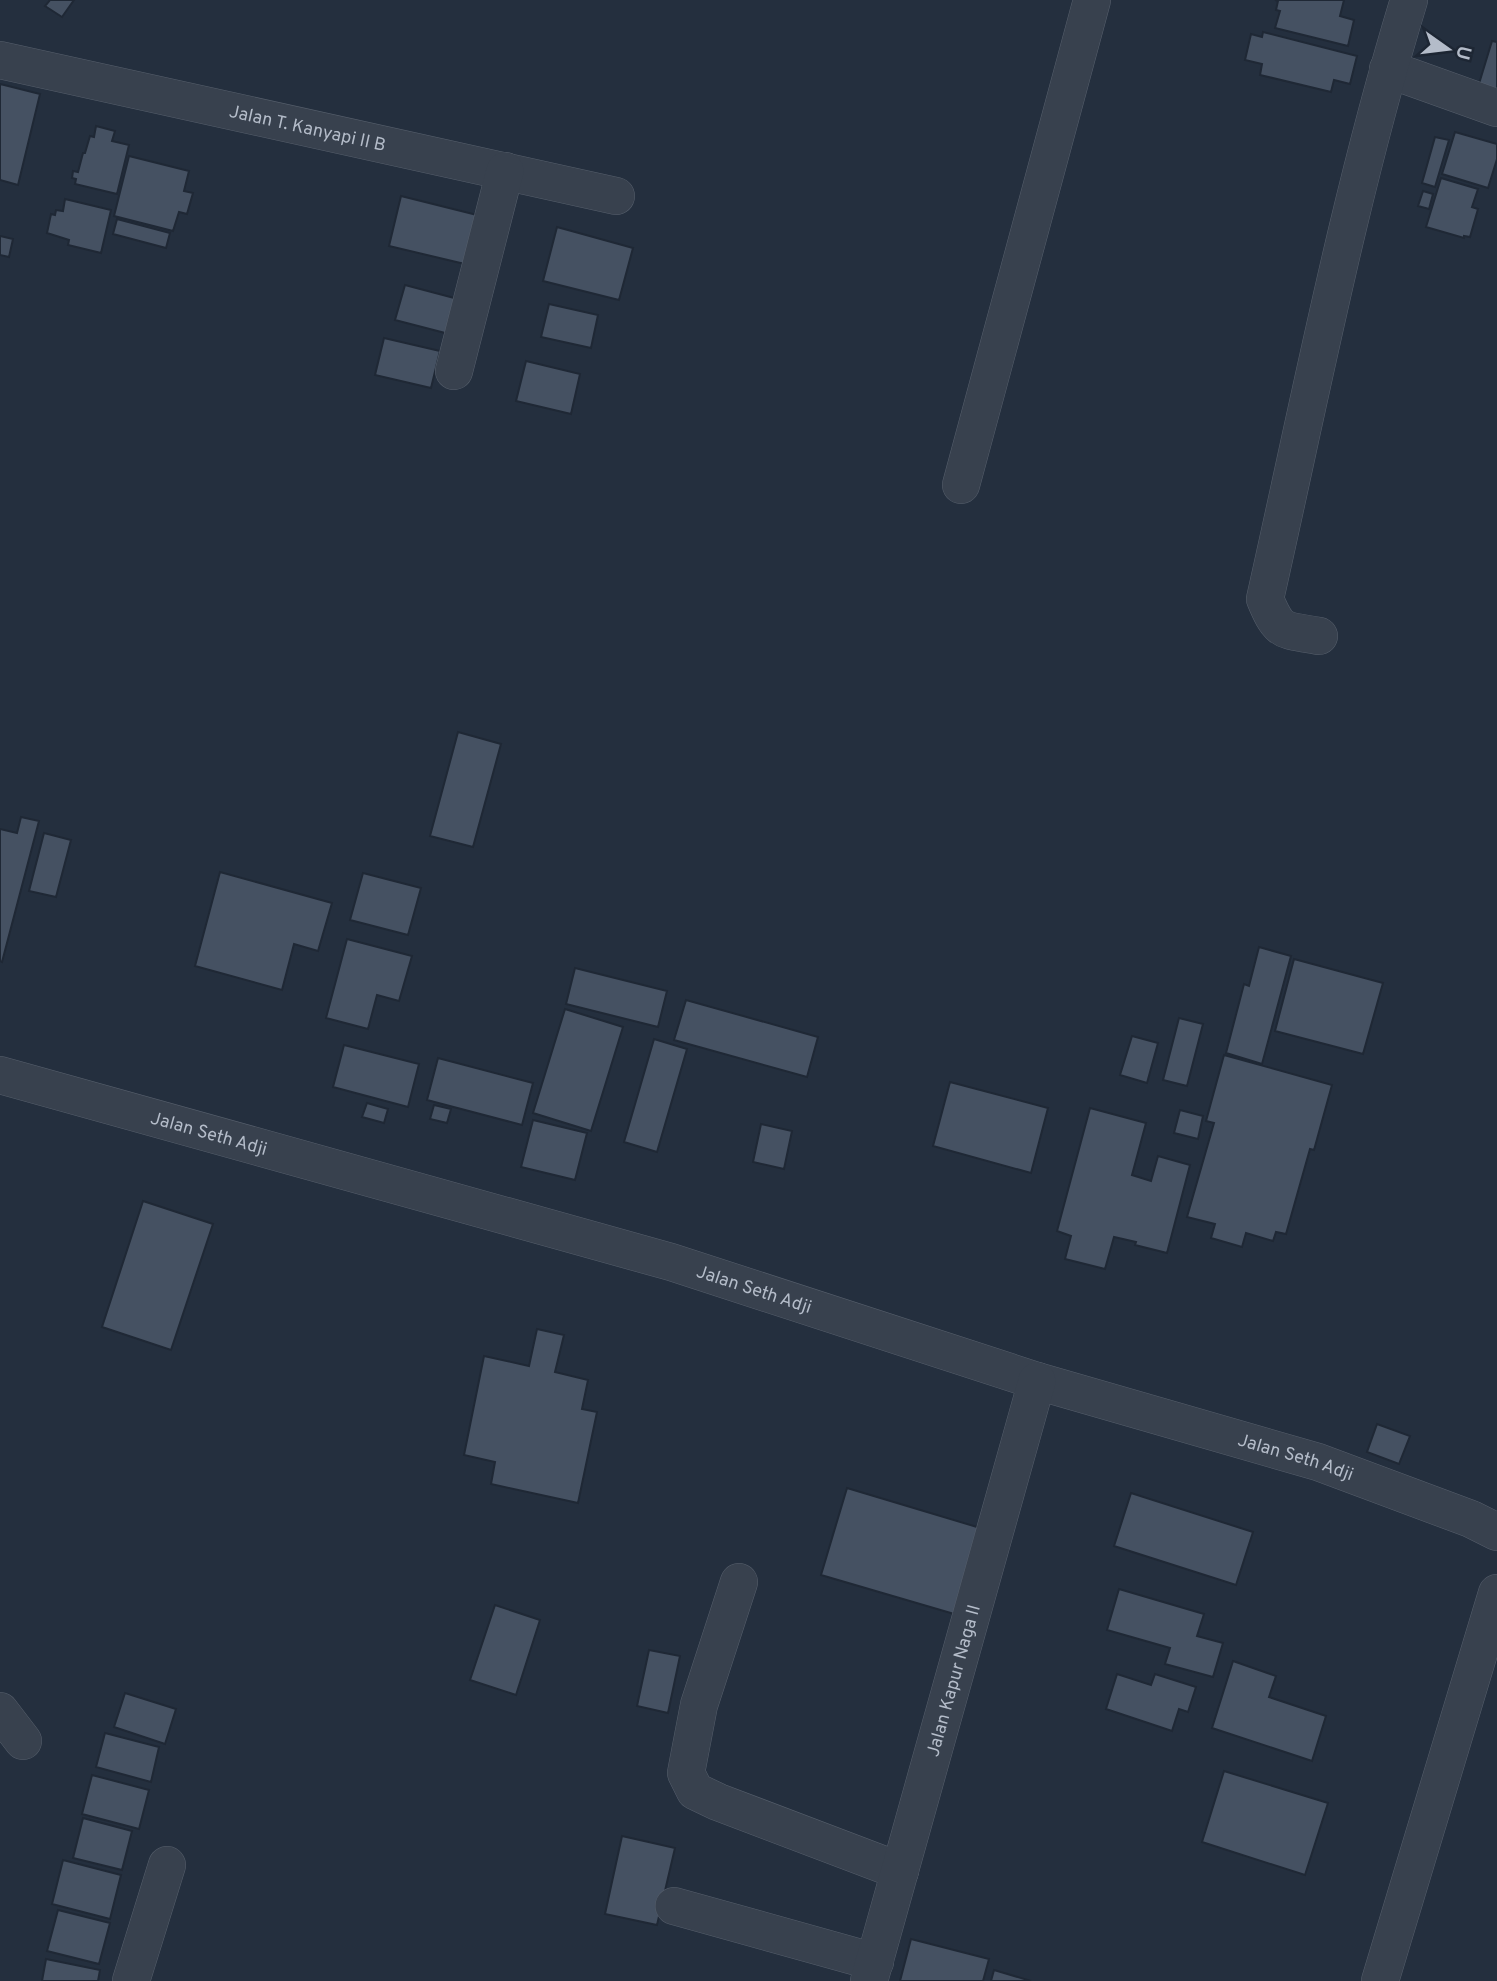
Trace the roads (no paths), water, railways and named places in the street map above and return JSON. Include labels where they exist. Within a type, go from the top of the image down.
[{"type":"street","points":[[961,485],[1092,0]]},
{"type":"street","points":[[1319,636],[1283,629],[1273,619],[1265,599],[1351,215],[1388,69],[1409,0]]},
{"type":"street","name":"Jalan T. Kanyapi II B","points":[[0,60],[616,196]]},
{"type":"street","points":[[1388,69],[1497,108]]},
{"type":"street","points":[[454,371],[505,171]]},
{"type":"street","name":"Jalan Seth Adji","points":[[0,1075],[671,1262],[1037,1381],[1318,1462],[1471,1519],[1497,1532]]},
{"type":"street","name":"Jalan Kapur Naga II","points":[[872,1972],[1037,1381]]},
{"type":"street","points":[[739,1582],[699,1705],[686,1773],[695,1791],[900,1871]]},
{"type":"street","points":[[1380,1981],[1497,1593]]},
{"type":"street","points":[[0,1712],[23,1741]]},
{"type":"street","points":[[131,1981],[167,1865]]},
{"type":"street","points":[[674,1906],[872,1972]]}]
